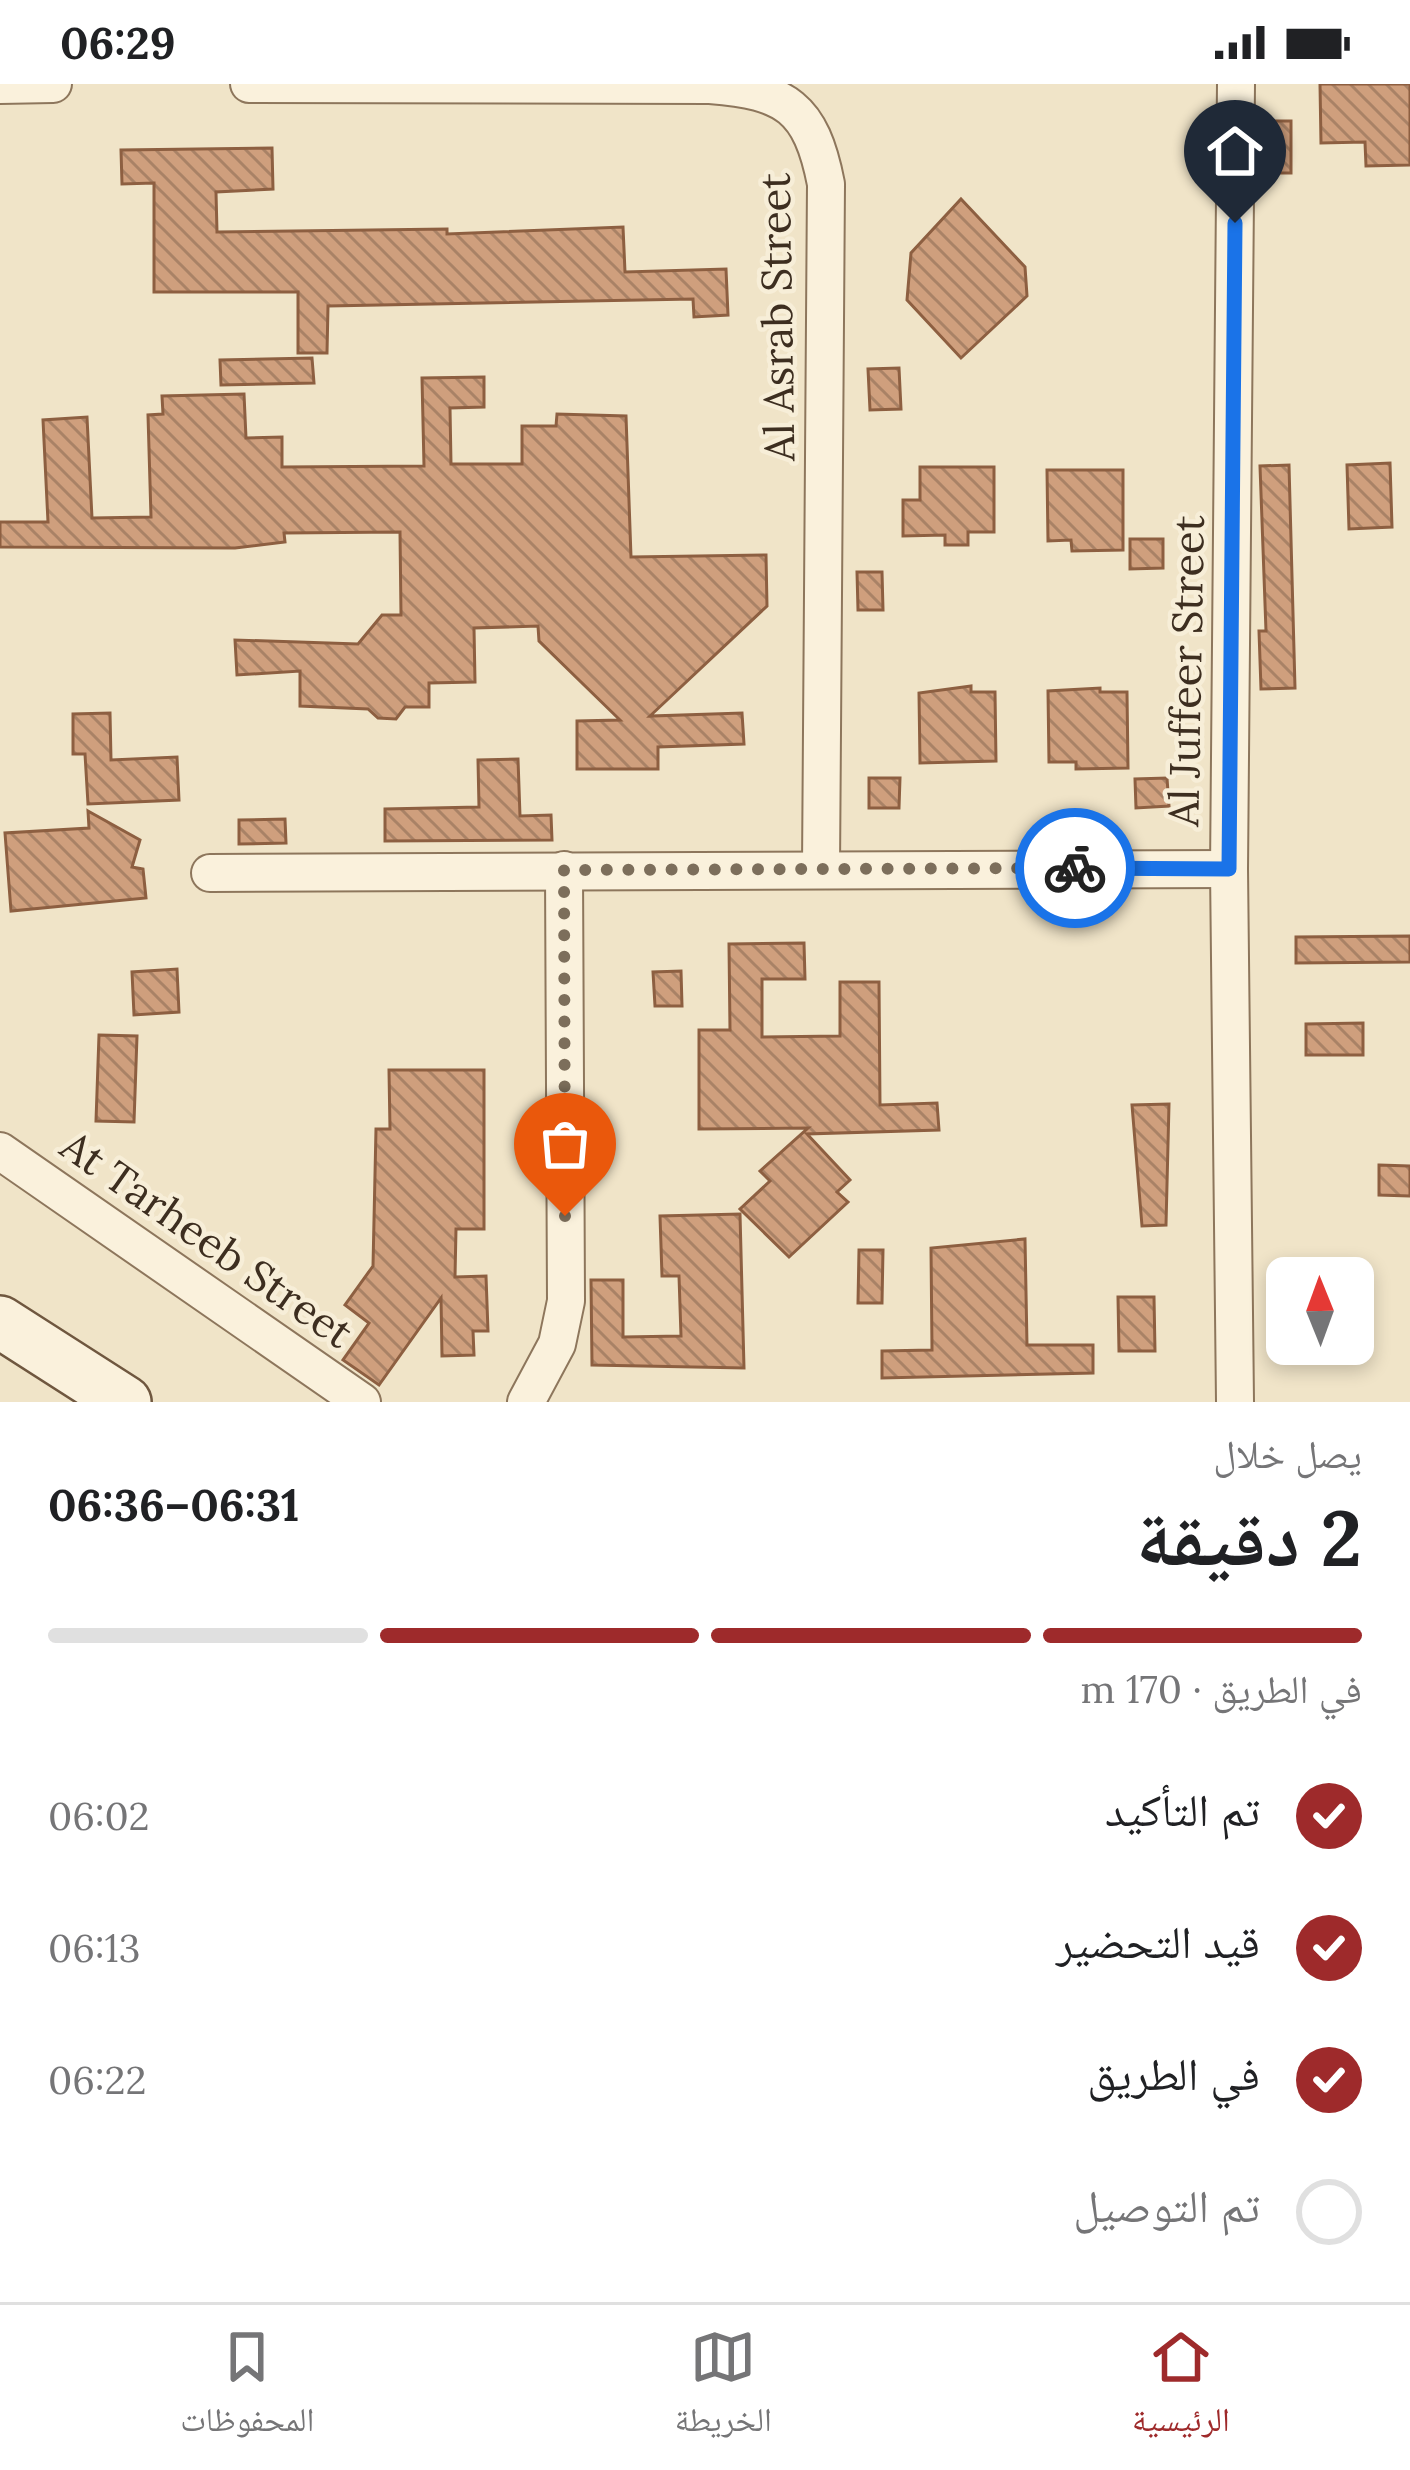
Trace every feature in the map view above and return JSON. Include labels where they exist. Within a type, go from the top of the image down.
[{"type":"main road","points":[[0,1322],[125,1402]]},
{"type":"street","points":[[0,85],[53,84]]},
{"type":"street","name":"Al Asrab Street","points":[[249,84],[750,88],[800,112],[820,151],[826,184],[821,868]]},
{"type":"street","name":"Al Juffeer Street","points":[[1235,1402],[1229,869],[1236,84]]},
{"type":"street","points":[[210,873],[1229,869]]},
{"type":"street","points":[[526,1402],[557,1343],[566,1300],[564,870]]},
{"type":"street","name":"At Tarheeb Street","points":[[0,1151],[362,1402]]},
{"type":"building","points":[[1320,84],[1410,84],[1410,165],[1366,166],[1365,142],[1321,143]]},
{"type":"building","points":[[1264,121],[1291,121],[1291,173],[1264,173]]},
{"type":"building","points":[[272,148],[273,189],[216,192],[217,232],[447,229],[447,234],[623,227],[625,272],[726,269],[728,315],[694,317],[693,299],[328,306],[327,353],[298,353],[298,292],[154,292],[154,183],[122,184],[121,150]]},
{"type":"building","points":[[961,199],[1025,267],[1027,296],[961,358],[907,300],[911,253]]},
{"type":"building","points":[[312,358],[314,383],[221,385],[220,360]]},
{"type":"building","points":[[899,368],[901,409],[870,410],[868,369]]},
{"type":"building","points":[[484,377],[484,407],[450,408],[451,464],[522,464],[522,426],[556,426],[557,414],[626,416],[631,557],[766,555],[767,606],[650,716],[742,713],[744,744],[658,747],[658,769],[577,769],[577,721],[620,720],[539,641],[538,626],[474,628],[475,682],[429,683],[429,707],[405,707],[396,719],[378,718],[368,709],[300,706],[300,671],[237,675],[235,640],[358,644],[382,615],[401,615],[400,532],[284,533],[285,542],[235,548],[0,547],[0,522],[48,522],[43,420],[87,417],[92,518],[151,517],[148,415],[163,414],[162,396],[244,394],[246,438],[282,437],[282,467],[424,466],[422,378]]},
{"type":"building","points":[[1390,463],[1392,527],[1349,529],[1347,465]]},
{"type":"building","points":[[1289,465],[1295,688],[1261,689],[1259,631],[1266,631],[1260,466]]},
{"type":"building","points":[[920,467],[994,467],[994,532],[968,532],[968,545],[945,545],[945,535],[903,536],[903,500],[920,500]]},
{"type":"building","points":[[1047,470],[1123,470],[1123,550],[1072,551],[1071,540],[1048,541]]},
{"type":"building","points":[[1130,539],[1163,539],[1163,568],[1130,569]]},
{"type":"building","points":[[857,572],[882,572],[883,610],[858,610]]},
{"type":"building","points":[[971,686],[971,692],[995,692],[996,761],[920,763],[919,693]]},
{"type":"building","points":[[1100,688],[1100,692],[1127,692],[1128,768],[1076,769],[1076,762],[1049,762],[1048,691]]},
{"type":"building","points":[[110,713],[111,760],[177,757],[179,800],[88,804],[85,754],[73,754],[73,714]]},
{"type":"building","points":[[518,759],[520,816],[551,815],[552,840],[385,841],[385,809],[479,807],[478,760]]},
{"type":"building","points":[[869,778],[900,778],[899,808],[869,808]]},
{"type":"building","points":[[1167,778],[1169,806],[1136,808],[1135,779]]},
{"type":"building","points":[[88,811],[140,840],[132,867],[143,869],[146,898],[11,911],[5,833],[89,828]]},
{"type":"building","points":[[285,819],[286,843],[239,844],[239,820]]},
{"type":"building","points":[[1410,936],[1410,962],[1296,963],[1296,937]]},
{"type":"building","points":[[804,943],[805,979],[762,979],[762,1037],[840,1036],[840,982],[879,982],[880,1105],[937,1103],[939,1130],[807,1134],[850,1180],[837,1192],[848,1202],[789,1257],[740,1209],[770,1181],[760,1171],[808,1128],[699,1129],[699,1030],[730,1030],[729,944]]},
{"type":"building","points":[[177,969],[179,1012],[134,1015],[132,972]]},
{"type":"building","points":[[681,971],[682,1006],[655,1006],[653,972]]},
{"type":"building","points":[[1363,1023],[1363,1055],[1306,1055],[1306,1024]]},
{"type":"building","points":[[99,1035],[137,1036],[134,1122],[96,1121]]},
{"type":"building","points":[[389,1070],[484,1070],[484,1229],[456,1229],[455,1277],[486,1276],[488,1331],[473,1331],[474,1355],[442,1356],[441,1298],[379,1385],[343,1360],[369,1323],[345,1305],[373,1266],[376,1129],[390,1129]]},
{"type":"building","points":[[1169,1104],[1166,1225],[1142,1226],[1132,1105]]},
{"type":"building","points":[[1379,1165],[1410,1166],[1410,1196],[1379,1195]]},
{"type":"building","points":[[740,1214],[744,1368],[592,1365],[591,1280],[623,1280],[623,1337],[681,1336],[679,1276],[662,1276],[660,1216]]},
{"type":"building","points":[[1025,1239],[1027,1345],[1093,1345],[1093,1373],[882,1378],[882,1351],[932,1350],[931,1248]]},
{"type":"building","points":[[859,1250],[883,1250],[882,1303],[858,1303]]},
{"type":"building","points":[[1118,1297],[1154,1297],[1155,1351],[1119,1351]]},
{"type":"way so far","points":[[565,1216],[564,870],[1075,868]]},
{"type":"route","points":[[1075,868],[1229,869],[1235,223]]}]
